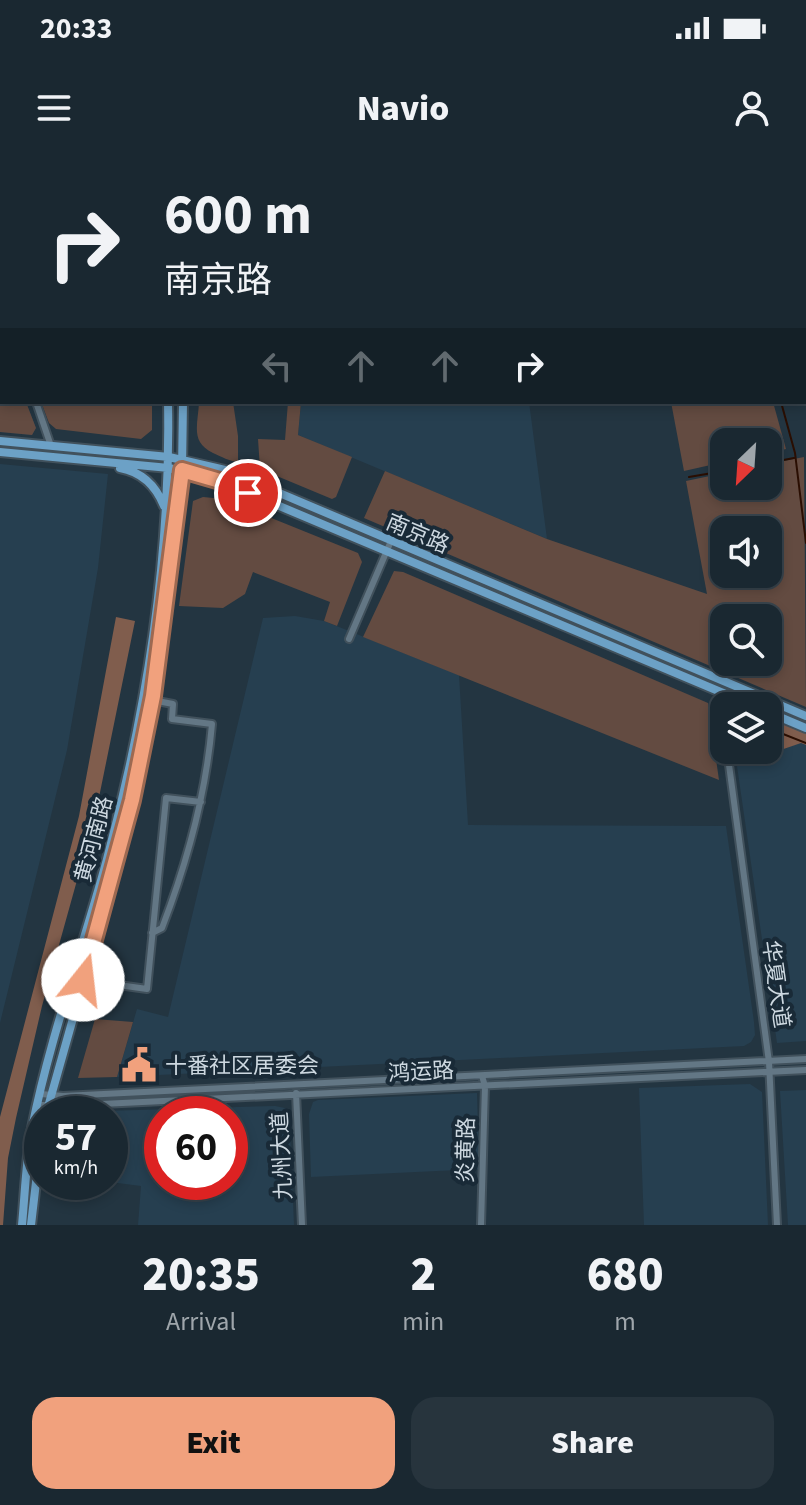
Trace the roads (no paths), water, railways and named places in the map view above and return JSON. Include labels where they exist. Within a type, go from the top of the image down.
[{"type":"main road","name":"黄河南路","points":[[41,1094],[123,796],[153,639],[169,468],[168,404]]},
{"type":"main road","name":"黄河南路","points":[[51,1095],[132,800],[152,700],[182,470],[183,404]]},
{"type":"main road","name":"南京路","points":[[0,441],[169,457],[225,470],[730,692]]},
{"type":"main road","name":"南京路","points":[[0,452],[169,468],[220,481],[721,687],[806,716]]},
{"type":"main road","points":[[36,455],[135,473],[153,485],[166,510]]},
{"type":"main road","points":[[782,718],[806,728]]},
{"type":"main road","name":"黄河南路","points":[[22,1225],[24,1198]]},
{"type":"main road","points":[[31,1225],[34,1200]]},
{"type":"street","points":[[37,404],[51,446]]},
{"type":"street","points":[[349,639],[391,541]]},
{"type":"street","points":[[721,687],[721,692]]},
{"type":"street","points":[[152,700],[173,704],[172,719],[212,724],[201,802],[177,890],[162,928],[152,933]]},
{"type":"street","name":"华夏大道","points":[[729,764],[769,1062],[777,1225]]},
{"type":"street","points":[[83,980],[147,989],[166,798],[201,802]]},
{"type":"street","name":"鸿运路","points":[[41,1094],[296,1085],[806,1059]]},
{"type":"street","name":"鸿运路","points":[[128,1104],[806,1070]]},
{"type":"street","name":"炎黄路","points":[[481,1225],[485,1086],[482,1076]]},
{"type":"street","name":"九州大道","points":[[296,1085],[302,1225]]},
{"type":"waterway","points":[[782,404],[795,453],[806,543]]},
{"type":"waterway","points":[[782,460],[794,458]]},
{"type":"waterway","points":[[689,477],[710,473]]},
{"type":"waterway","points":[[782,734],[806,743]]},
{"type":"place","name":"十番社区居委会","points":[[139,1065]]}]
